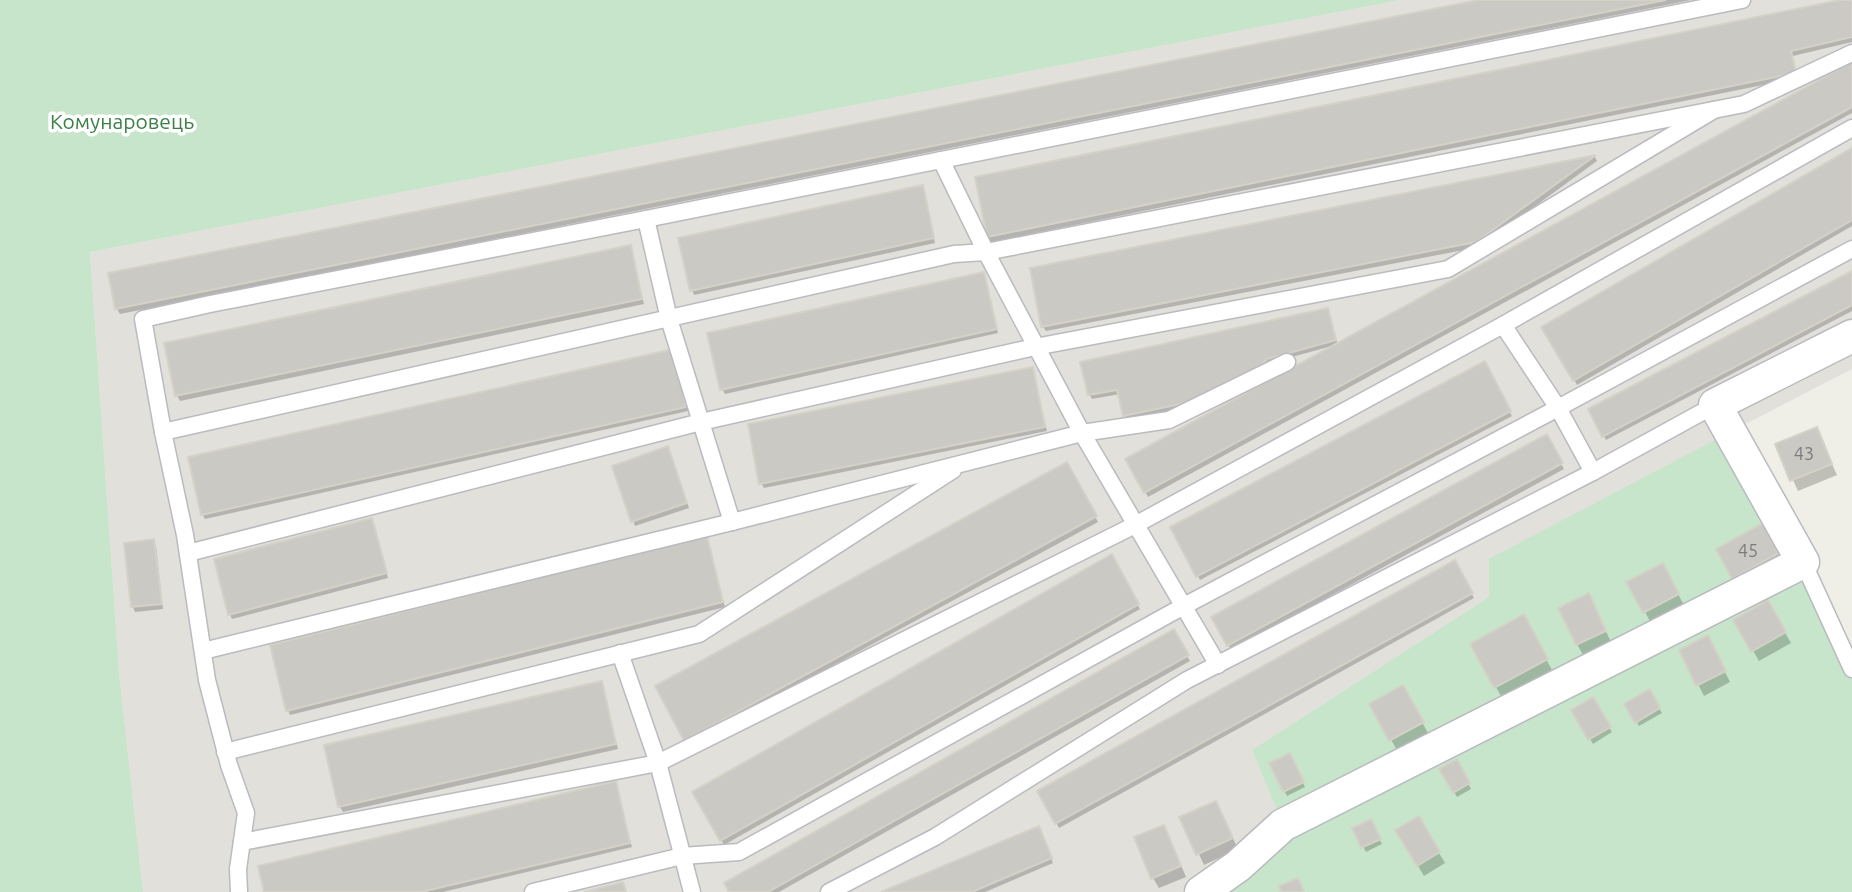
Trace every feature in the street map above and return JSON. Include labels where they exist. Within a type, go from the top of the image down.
[{"type":"street","points":[[1201,892],[1238,866],[1283,825],[1803,562],[1715,405],[1852,336]]},
{"type":"lane","points":[[239,892],[238,869],[246,813],[225,752],[203,651],[188,553],[143,319],[1742,0]]},
{"type":"lane","points":[[163,432],[954,254],[986,252],[1744,104],[1852,53]]},
{"type":"lane","points":[[188,553],[701,422],[1035,347],[1448,269],[1714,110]]},
{"type":"lane","points":[[242,842],[658,763],[1135,525],[1503,325],[1852,128]]},
{"type":"lane","points":[[941,160],[1035,347],[1082,433],[1218,665]]},
{"type":"lane","points":[[646,219],[669,318],[732,522]]},
{"type":"lane","points":[[533,892],[682,856],[739,852],[1182,607],[1852,249]]},
{"type":"lane","points":[[1503,325],[1558,408],[1593,472]]},
{"type":"lane","points":[[203,651],[732,522],[1082,433],[1169,420],[1287,362]]},
{"type":"lane","points":[[829,892],[935,837],[1187,680],[1593,472],[1715,405]]},
{"type":"lane","points":[[225,752],[699,634],[964,463]]},
{"type":"lane","points":[[1803,562],[1852,669]]},
{"type":"lane","points":[[620,653],[658,763],[692,892]]},
{"type":"shaded area","points":[[1400,0],[1852,0],[1852,369],[1730,432],[1489,597],[1252,750],[1283,825],[1201,892],[143,892],[119,672],[90,252]]},
{"type":"green space","name":"Комунаровець","points":[[0,0],[1400,0],[90,252],[119,672],[143,892],[0,892]]},
{"type":"green space","points":[[1730,432],[1852,669],[1852,892],[1195,892],[1283,825],[1252,750],[1489,597],[1489,559]]},
{"type":"building","points":[[1478,0],[1666,0],[115,309],[108,273]]},
{"type":"building","points":[[1840,0],[1852,0],[1852,37],[1791,51],[1796,73],[987,237],[975,177]]},
{"type":"building","points":[[1852,62],[1852,107],[1144,493],[1125,459]]},
{"type":"building","points":[[1852,148],[1852,220],[1573,381],[1541,327]]},
{"type":"building","points":[[1596,155],[1476,242],[1041,327],[1030,268]]},
{"type":"building","points":[[923,185],[934,238],[690,291],[678,238]]},
{"type":"building","points":[[631,245],[642,299],[175,396],[164,343]]},
{"type":"building","points":[[1852,271],[1852,305],[1602,437],[1588,409]]},
{"type":"building","points":[[984,272],[997,329],[720,390],[707,333]]},
{"type":"building","points":[[1328,308],[1336,340],[1267,359],[1252,377],[1209,398],[1123,416],[1117,390],[1088,395],[1080,362]]},
{"type":"building","points":[[674,349],[686,407],[201,515],[188,457]]},
{"type":"building","points":[[1485,361],[1511,411],[1196,577],[1170,527]]},
{"type":"building","points":[[1033,367],[1045,427],[759,484],[748,424]]},
{"type":"building","points":[[1817,427],[1832,464],[1790,481],[1775,444]]},
{"type":"building","points":[[1547,434],[1563,463],[1227,646],[1211,617]]},
{"type":"building","points":[[668,446],[687,503],[631,522],[612,466]]},
{"type":"building","points":[[1067,462],[1097,516],[684,741],[655,686]]},
{"type":"building","points":[[372,518],[387,573],[228,615],[214,559]]},
{"type":"building","points":[[1763,523],[1779,553],[1732,579],[1716,549]]},
{"type":"building","points":[[707,536],[723,602],[286,711],[270,645]]},
{"type":"building","points":[[154,539],[162,604],[131,607],[124,543]]},
{"type":"building","points":[[1112,554],[1139,604],[720,841],[692,792]]},
{"type":"building","points":[[1455,560],[1473,593],[1055,824],[1037,791]]},
{"type":"building","points":[[1663,563],[1679,594],[1643,613],[1626,582]]},
{"type":"building","points":[[1589,593],[1606,631],[1576,645],[1558,608]]},
{"type":"building","points":[[1768,600],[1786,632],[1751,652],[1733,620]]},
{"type":"building","points":[[1524,614],[1548,659],[1494,688],[1470,644]]},
{"type":"building","points":[[1174,629],[1189,655],[768,892],[729,892],[724,883]]},
{"type":"building","points":[[1708,635],[1726,671],[1696,686],[1679,650]]},
{"type":"building","points":[[602,681],[616,744],[338,807],[324,745]]},
{"type":"building","points":[[1403,685],[1424,722],[1389,741],[1369,704]]},
{"type":"building","points":[[1650,689],[1660,708],[1635,723],[1624,704]]},
{"type":"building","points":[[1593,697],[1611,727],[1588,740],[1571,710]]},
{"type":"building","points":[[1290,753],[1304,782],[1283,792],[1269,763]]},
{"type":"building","points":[[1457,759],[1470,783],[1453,793],[1439,769]]},
{"type":"building","points":[[616,781],[630,843],[421,892],[264,892],[258,866]]},
{"type":"building","points":[[1216,801],[1233,838],[1196,855],[1179,817]]},
{"type":"building","points":[[1419,816],[1440,852],[1417,866],[1395,830]]},
{"type":"building","points":[[1371,819],[1381,839],[1361,848],[1352,828]]},
{"type":"building","points":[[1164,825],[1181,866],[1151,879],[1134,837]]},
{"type":"building","points":[[1039,826],[1052,858],[972,892],[881,892]]},
{"type":"building","points":[[1298,878],[1304,892],[1281,892],[1279,886]]},
{"type":"building","points":[[623,882],[626,892],[584,892]]}]
